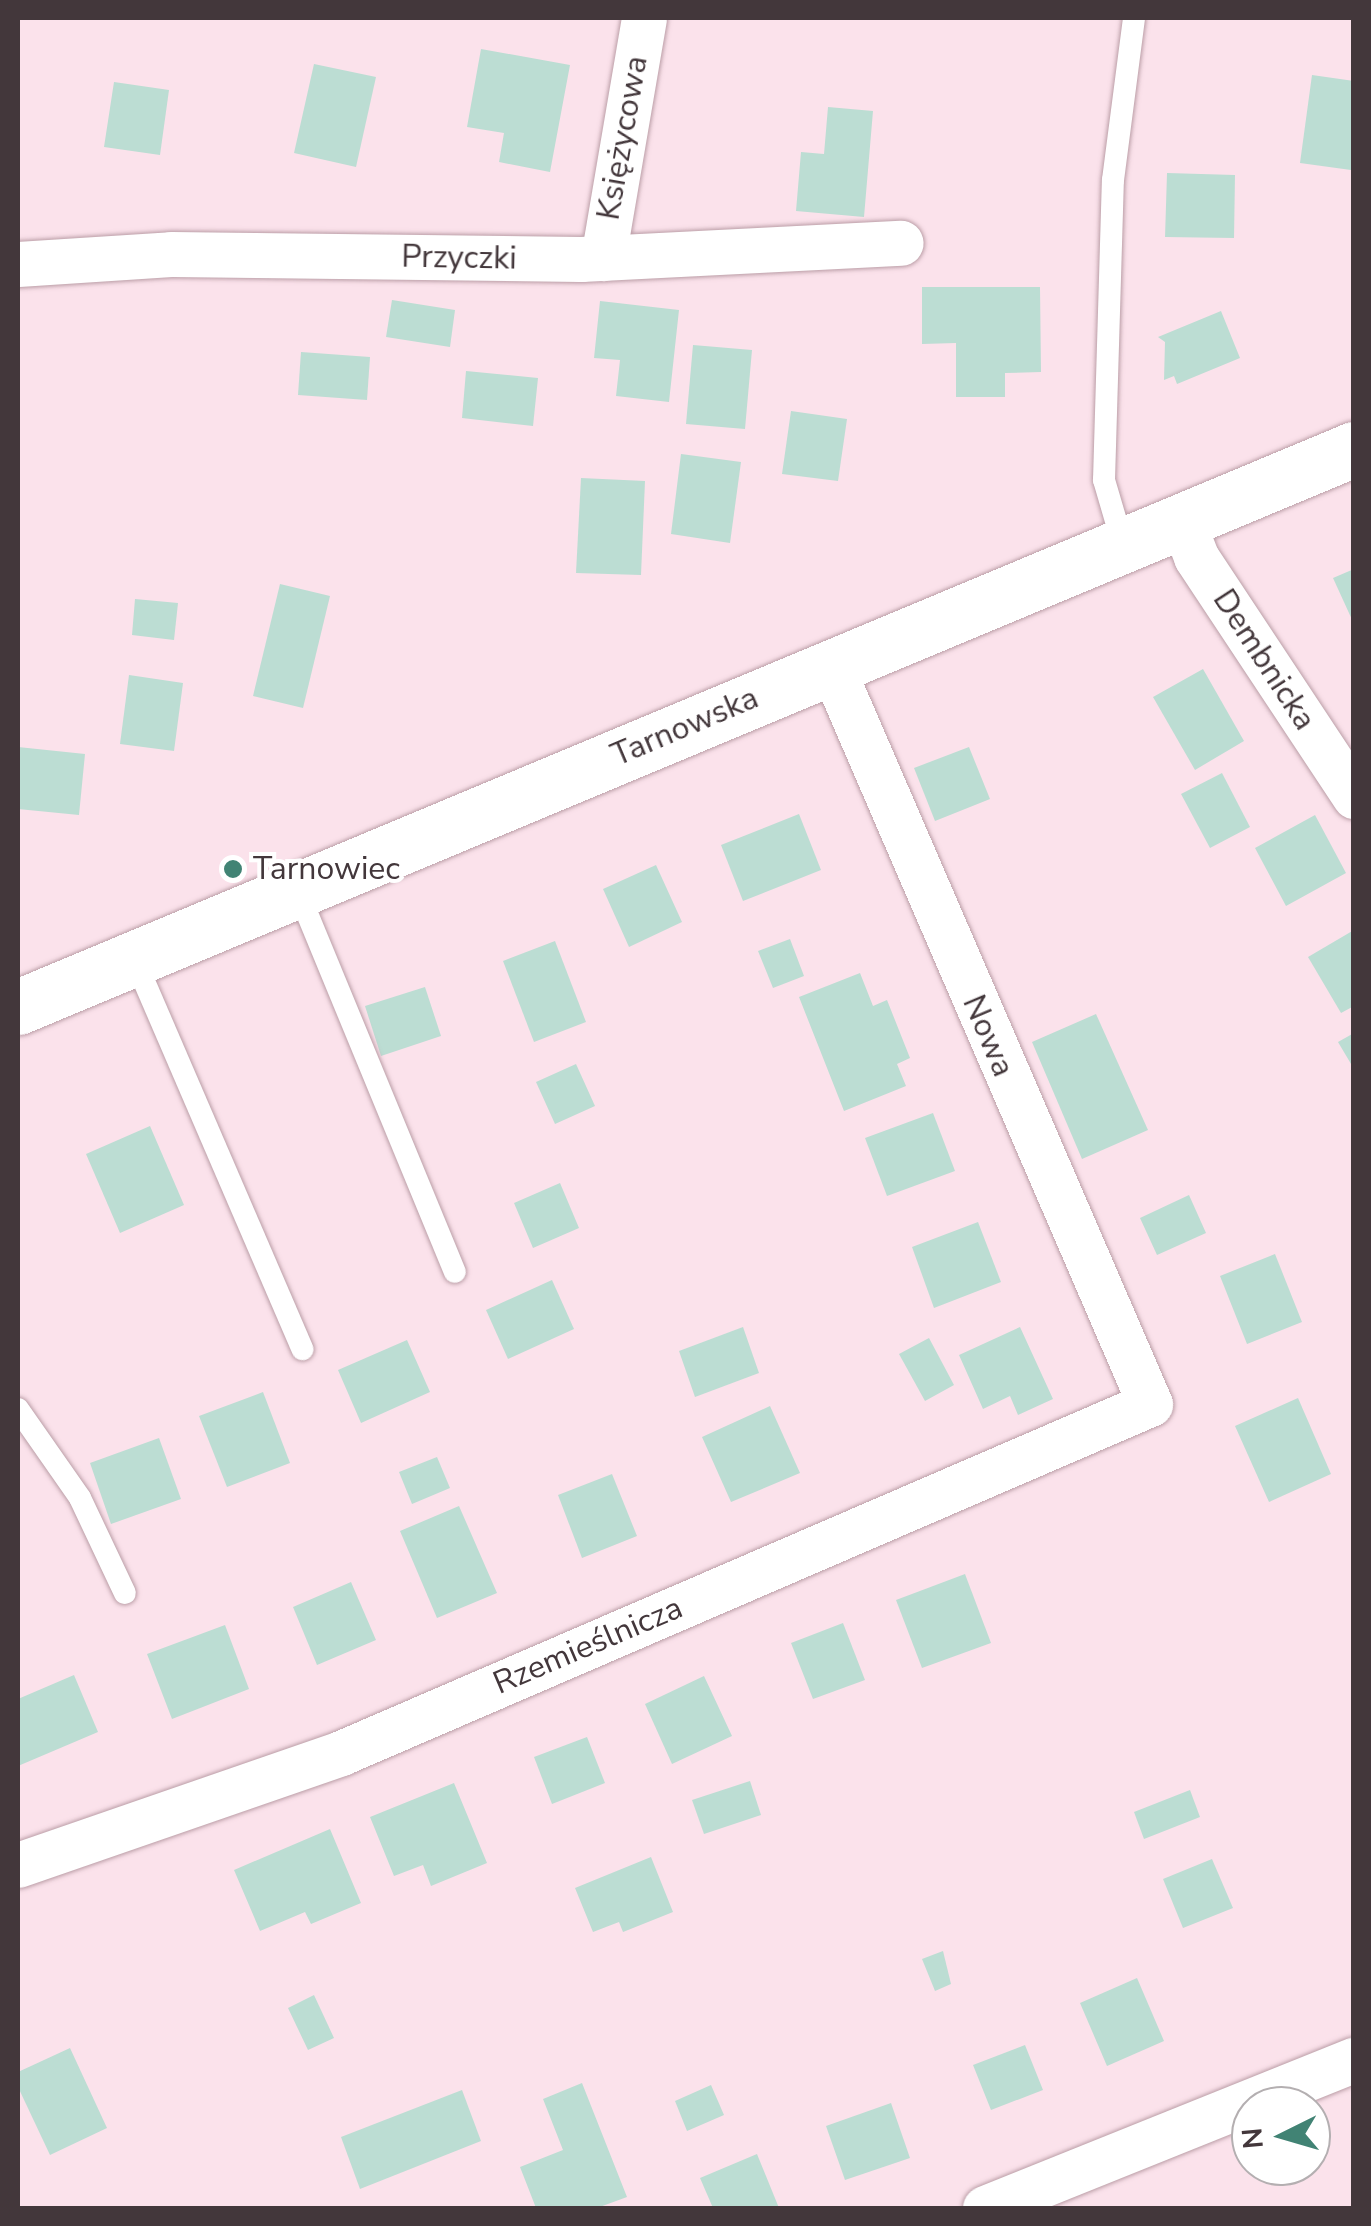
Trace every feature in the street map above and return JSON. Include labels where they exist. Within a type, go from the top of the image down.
[{"type":"main road","name":"Tarnowska","points":[[18,1007],[1354,449]]},
{"type":"street","name":"Księżycowa","points":[[602,258],[644,18]]},
{"type":"street","name":"Przyczki","points":[[18,264],[171,254],[602,258],[900,242]]},
{"type":"street","name":"Dembnicka","points":[[1182,520],[1196,557],[1354,796]]},
{"type":"street","name":"Nowa","points":[[832,666],[1150,1404]]},
{"type":"street","name":"Rzemieślnicza","points":[[18,1865],[341,1753],[1150,1404]]},
{"type":"street","points":[[985,2208],[1354,2060]]},
{"type":"lane","points":[[1123,545],[1104,480],[1113,180],[1134,18]]},
{"type":"lane","points":[[298,889],[455,1272]]},
{"type":"lane","points":[[134,958],[302,1349]]},
{"type":"lane","points":[[18,1409],[80,1498],[125,1593]]},
{"type":"building","points":[[481,49],[570,65],[550,172],[499,162],[504,133],[467,127]]},
{"type":"building","points":[[314,64],[376,77],[356,167],[294,153]]},
{"type":"building","points":[[1312,75],[1354,81],[1351,170],[1300,163]]},
{"type":"building","points":[[114,82],[169,90],[160,155],[104,147]]},
{"type":"building","points":[[828,107],[873,111],[864,217],[796,211],[801,152],[824,154]]},
{"type":"building","points":[[1167,173],[1235,175],[1234,238],[1165,237]]},
{"type":"building","points":[[922,287],[1040,287],[1041,372],[1005,373],[1005,397],[956,397],[956,343],[922,344]]},
{"type":"building","points":[[392,300],[455,310],[450,347],[386,337]]},
{"type":"building","points":[[600,301],[679,310],[669,402],[616,396],[620,360],[594,358]]},
{"type":"building","points":[[1221,311],[1240,358],[1177,384],[1174,376],[1164,380],[1165,342],[1158,337]]},
{"type":"building","points":[[693,345],[752,350],[745,429],[686,424]]},
{"type":"building","points":[[301,352],[370,357],[367,400],[298,395]]},
{"type":"building","points":[[466,371],[538,378],[533,426],[462,418]]},
{"type":"building","points":[[791,411],[847,419],[838,481],[782,474]]},
{"type":"building","points":[[681,454],[741,462],[730,543],[671,534]]},
{"type":"building","points":[[581,478],[645,481],[641,575],[576,573]]},
{"type":"building","points":[[1354,569],[1354,624],[1333,578]]},
{"type":"building","points":[[280,584],[330,596],[303,708],[253,696]]},
{"type":"building","points":[[135,599],[178,603],[174,640],[132,635]]},
{"type":"building","points":[[1203,669],[1244,741],[1195,770],[1153,697]]},
{"type":"building","points":[[129,675],[183,683],[174,751],[120,744]]},
{"type":"building","points":[[18,747],[85,754],[79,815],[18,809]]},
{"type":"building","points":[[969,747],[990,799],[935,821],[914,768]]},
{"type":"building","points":[[1222,773],[1250,827],[1210,848],[1181,794]]},
{"type":"building","points":[[799,814],[821,870],[743,901],[721,845]]},
{"type":"building","points":[[1315,815],[1346,873],[1286,906],[1255,848]]},
{"type":"building","points":[[656,865],[682,922],[629,947],[603,889]]},
{"type":"building","points":[[1354,930],[1354,1006],[1341,1013],[1308,957]]},
{"type":"building","points":[[790,939],[804,976],[773,988],[758,951]]},
{"type":"building","points":[[555,941],[586,1022],[534,1042],[503,961]]},
{"type":"building","points":[[860,973],[873,1006],[887,1000],[910,1058],[897,1064],[906,1086],[844,1111],[799,997]]},
{"type":"building","points":[[425,987],[441,1036],[381,1056],[365,1006]]},
{"type":"building","points":[[1096,1014],[1148,1130],[1082,1159],[1032,1042]]},
{"type":"building","points":[[1354,1033],[1354,1069],[1338,1042]]},
{"type":"building","points":[[576,1064],[595,1106],[555,1124],[536,1082]]},
{"type":"building","points":[[933,1113],[955,1171],[887,1196],[865,1138]]},
{"type":"building","points":[[150,1126],[184,1205],[120,1233],[86,1154]]},
{"type":"building","points":[[560,1183],[579,1228],[533,1248],[514,1203]]},
{"type":"building","points":[[1189,1195],[1206,1233],[1157,1255],[1140,1218]]},
{"type":"building","points":[[978,1222],[1001,1282],[934,1308],[912,1247]]},
{"type":"building","points":[[1275,1254],[1302,1322],[1247,1344],[1220,1276]]},
{"type":"building","points":[[552,1280],[574,1329],[508,1359],[486,1310]]},
{"type":"building","points":[[743,1327],[759,1373],[695,1397],[679,1351]]},
{"type":"building","points":[[1020,1327],[1053,1399],[1018,1415],[1010,1396],[983,1409],[959,1355]]},
{"type":"building","points":[[929,1338],[954,1385],[925,1401],[899,1354]]},
{"type":"building","points":[[407,1340],[430,1392],[361,1423],[338,1370]]},
{"type":"building","points":[[263,1392],[290,1463],[227,1487],[199,1416]]},
{"type":"building","points":[[1298,1398],[1331,1474],[1269,1502],[1235,1426]]},
{"type":"building","points":[[770,1406],[800,1473],[731,1502],[702,1437]]},
{"type":"building","points":[[159,1438],[181,1499],[111,1524],[90,1463]]},
{"type":"building","points":[[437,1457],[450,1488],[412,1504],[399,1472]]},
{"type":"building","points":[[612,1474],[637,1536],[582,1558],[558,1495]]},
{"type":"building","points":[[459,1506],[497,1593],[437,1618],[400,1531]]},
{"type":"building","points":[[965,1574],[991,1643],[922,1668],[896,1600]]},
{"type":"building","points":[[351,1582],[376,1640],[317,1665],[293,1607]]},
{"type":"building","points":[[843,1623],[865,1680],[813,1699],[791,1643]]},
{"type":"building","points":[[225,1625],[249,1689],[172,1719],[147,1654]]},
{"type":"building","points":[[74,1675],[98,1732],[18,1766],[18,1699]]},
{"type":"building","points":[[704,1676],[732,1736],[672,1764],[645,1704]]},
{"type":"building","points":[[587,1737],[605,1783],[552,1804],[534,1757]]},
{"type":"building","points":[[750,1781],[761,1815],[704,1834],[692,1800]]},
{"type":"building","points":[[454,1783],[487,1863],[431,1886],[423,1865],[394,1876],[370,1817]]},
{"type":"building","points":[[1190,1790],[1200,1817],[1144,1839],[1134,1812]]},
{"type":"building","points":[[330,1829],[361,1903],[311,1924],[305,1912],[260,1931],[234,1870]]},
{"type":"building","points":[[651,1857],[673,1912],[623,1932],[619,1922],[593,1932],[575,1888]]},
{"type":"building","points":[[1212,1859],[1233,1908],[1183,1928],[1163,1879]]},
{"type":"building","points":[[943,1951],[951,1984],[935,1991],[922,1959]]},
{"type":"building","points":[[1137,1978],[1164,2041],[1107,2066],[1080,2003]]},
{"type":"building","points":[[314,1995],[334,2038],[308,2050],[288,2008]]},
{"type":"building","points":[[1025,2045],[1043,2090],[991,2110],[973,2065]]},
{"type":"building","points":[[70,2048],[107,2128],[50,2155],[18,2087],[18,2072]]},
{"type":"building","points":[[582,2083],[627,2197],[597,2208],[536,2208],[520,2167],[563,2150],[543,2099]]},
{"type":"building","points":[[711,2085],[724,2115],[687,2131],[675,2101]]},
{"type":"building","points":[[462,2090],[481,2141],[360,2189],[341,2137]]},
{"type":"building","points":[[891,2103],[910,2158],[845,2180],[826,2126]]},
{"type":"building","points":[[757,2154],[779,2208],[713,2208],[700,2178]]},
{"type":"place","name":"Tarnowiec","points":[[233,869]]}]
